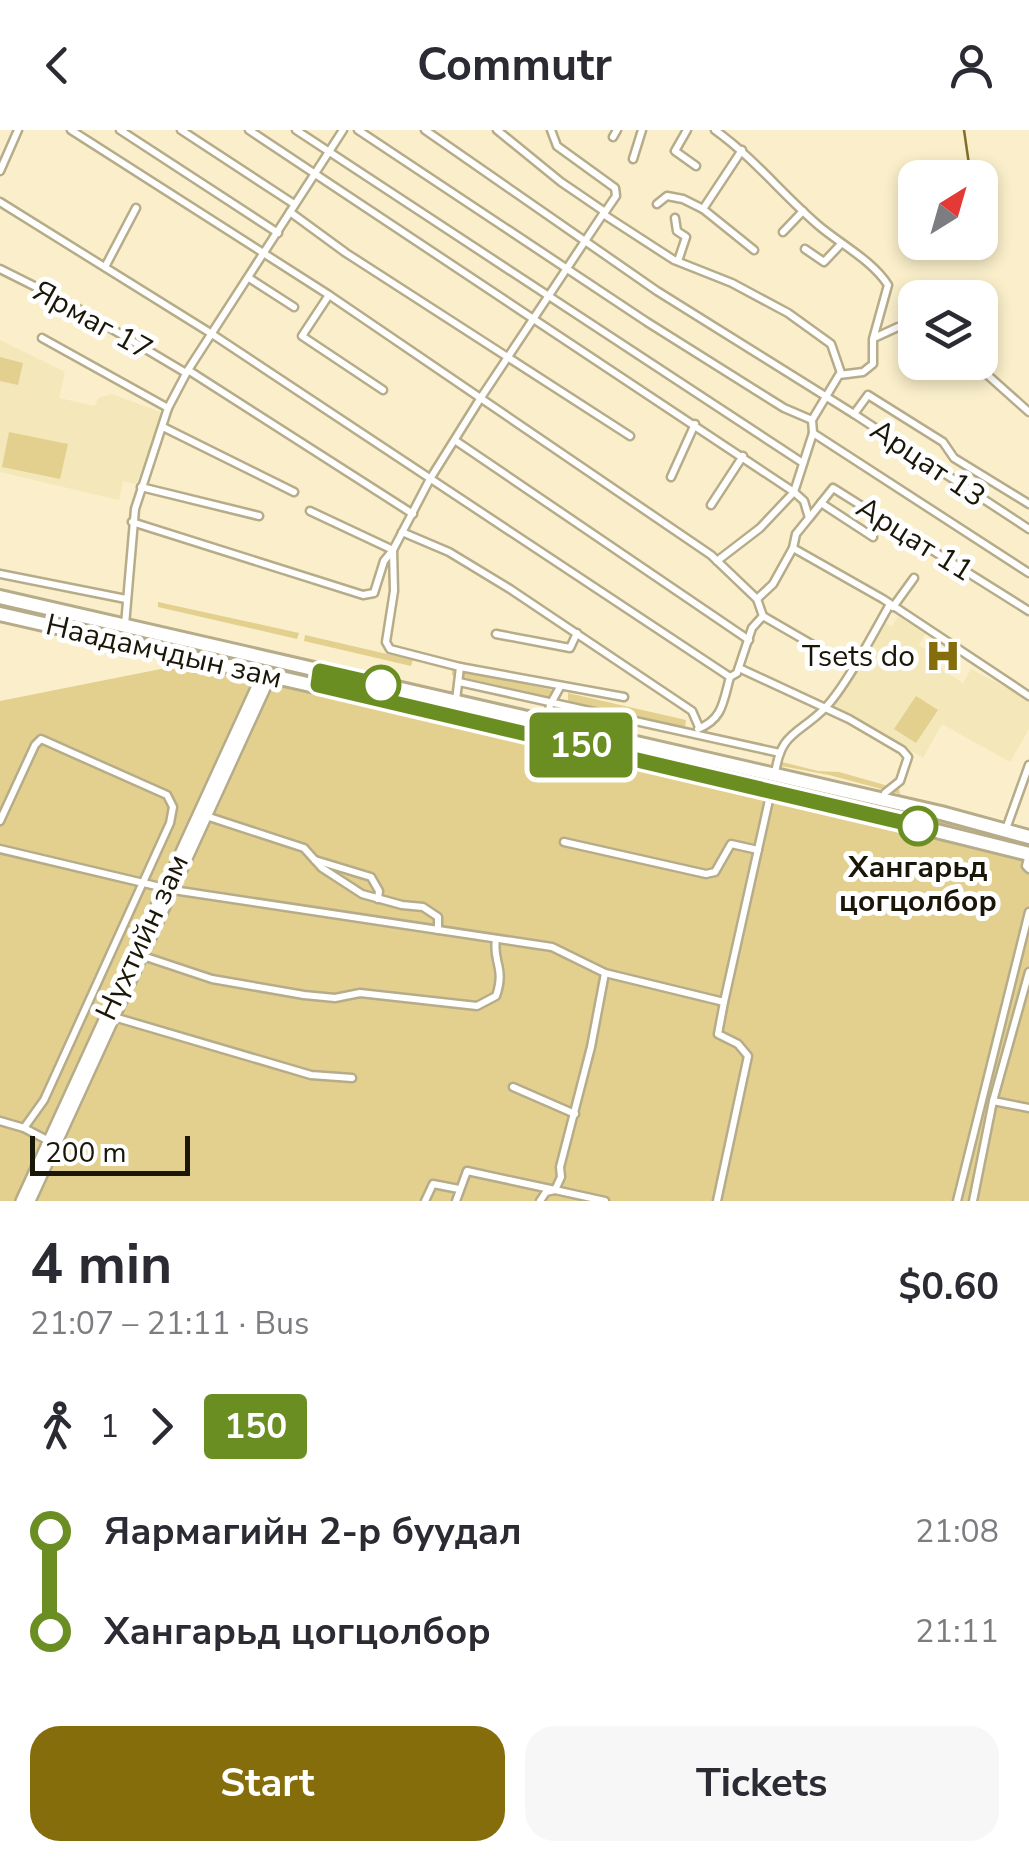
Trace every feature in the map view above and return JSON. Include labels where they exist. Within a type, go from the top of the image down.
[{"type":"highway","name":"Наадамчдын зам","points":[[0,597],[319,678],[394,703],[891,798],[1029,837]]},
{"type":"highway","points":[[44,624],[47,608]]},
{"type":"highway","name":"Наадамчдын зам","points":[[0,614],[267,674],[396,688],[440,698],[547,723],[584,739],[771,790],[1029,854]]},
{"type":"highway","points":[[394,703],[398,696],[396,688]]},
{"type":"highway","points":[[438,713],[436,704],[440,698]]},
{"type":"highway","points":[[848,808],[852,802],[850,792]]},
{"type":"highway","points":[[891,798],[894,820]]},
{"type":"main road","name":"Нүхтийн зам","points":[[30,1201],[267,674]]},
{"type":"main road","name":"Нүхтийн зам","points":[[21,1201],[267,674]]},
{"type":"street","points":[[0,170],[17,133],[7,130]]},
{"type":"street","points":[[71,130],[329,295],[717,561],[756,600],[763,616],[851,667]]},
{"type":"street","points":[[120,130],[278,233]]},
{"type":"street","points":[[181,130],[294,204]]},
{"type":"street","points":[[249,130],[743,456],[794,492],[804,502],[809,518]]},
{"type":"street","points":[[296,130],[803,463]]},
{"type":"street","points":[[124,626],[132,522],[168,408],[187,371],[343,130]]},
{"type":"street","points":[[358,130],[784,408],[812,420]]},
{"type":"street","name":"Арцат 13","points":[[425,130],[586,242],[1029,529]]},
{"type":"street","points":[[497,130],[561,182],[678,261],[788,312],[831,344],[841,373],[812,420],[813,433],[794,492],[760,528],[717,561]]},
{"type":"street","points":[[132,522],[363,595],[374,593],[384,561],[430,479],[546,296],[616,196],[615,188],[556,146],[551,130]]},
{"type":"street","points":[[687,130],[675,152],[696,166]]},
{"type":"street","points":[[715,130],[742,150],[841,244],[880,273],[888,285],[873,338],[873,364],[869,369],[841,373]]},
{"type":"street","points":[[634,159],[640,131]]},
{"type":"street","points":[[703,209],[742,150]]},
{"type":"street","points":[[657,204],[668,196],[684,199],[703,209],[754,250]]},
{"type":"street","points":[[0,202],[212,334],[730,676]]},
{"type":"street","points":[[105,266],[136,208]]},
{"type":"street","points":[[783,232],[803,211]]},
{"type":"street","points":[[290,212],[630,436]]},
{"type":"street","points":[[675,218],[677,231],[686,237],[678,261]]},
{"type":"street","points":[[805,249],[824,262],[841,244]]},
{"type":"street","name":"Ярмаг 17","points":[[0,269],[187,371],[412,514]]},
{"type":"street","points":[[249,278],[294,307]]},
{"type":"street","points":[[329,295],[302,336],[383,390]]},
{"type":"street","points":[[873,338],[898,326]]},
{"type":"street","points":[[42,338],[168,408]]},
{"type":"street","points":[[993,380],[1029,412]]},
{"type":"street","points":[[854,414],[864,397],[870,396],[943,442],[954,458],[1029,504]]},
{"type":"street","points":[[671,477],[695,424]]},
{"type":"street","points":[[164,427],[294,492]]},
{"type":"street","points":[[813,433],[1029,573]]},
{"type":"street","points":[[456,440],[748,640]]},
{"type":"street","points":[[711,505],[743,456]]},
{"type":"street","points":[[140,487],[259,516]]},
{"type":"street","name":"Арцат 11","points":[[756,600],[772,584],[793,548],[796,534],[834,488],[1029,611]]},
{"type":"street","points":[[821,504],[874,537]]},
{"type":"street","points":[[310,511],[393,550]]},
{"type":"street","points":[[402,532],[450,552],[577,633],[692,711],[697,730]]},
{"type":"street","points":[[793,548],[883,600],[1029,696]]},
{"type":"street","points":[[393,550],[394,591],[387,646],[460,666],[624,697]]},
{"type":"street","points":[[0,574],[126,599]]},
{"type":"street","points":[[775,775],[788,737],[825,708],[914,578]]},
{"type":"street","points":[[378,584],[394,591]]},
{"type":"street","points":[[697,730],[713,723],[719,714],[730,676],[739,668],[748,640],[763,616]]},
{"type":"street","points":[[496,634],[570,648],[577,633]]},
{"type":"street","points":[[456,702],[460,666]]},
{"type":"street","points":[[739,668],[825,708],[907,756],[902,778],[891,798]]},
{"type":"street","points":[[459,682],[550,704],[697,730],[780,752]]},
{"type":"street","points":[[547,723],[550,704],[560,687]]},
{"type":"street","points":[[0,822],[41,739],[167,795],[173,808],[170,823],[44,1100],[24,1128]]},
{"type":"street","points":[[1006,830],[1029,765]]},
{"type":"street","points":[[717,1201],[748,1056],[738,1044],[718,1034],[771,790]]},
{"type":"street","points":[[206,816],[294,844],[357,890],[429,909],[438,917],[438,930]]},
{"type":"street","points":[[564,842],[706,874],[715,872],[731,844],[758,850]]},
{"type":"street","points":[[0,848],[169,889],[552,948],[605,973],[724,1002]]},
{"type":"street","points":[[1029,854],[1029,870]]},
{"type":"street","points":[[314,860],[372,878],[379,890],[378,898]]},
{"type":"street","points":[[957,1201],[1029,912]]},
{"type":"street","points":[[142,956],[212,979],[277,991],[335,998],[370,994],[476,1006],[496,996],[499,987],[502,967],[495,954],[496,939]]},
{"type":"street","points":[[972,1201],[993,1101],[1026,1000],[1029,972]]},
{"type":"street","points":[[555,1190],[605,973]]},
{"type":"street","points":[[114,1016],[311,1075],[352,1078]]},
{"type":"street","points":[[513,1087],[574,1114]]},
{"type":"street","points":[[993,1101],[1029,1108]]},
{"type":"street","points":[[0,1122],[24,1128],[48,1141]]},
{"type":"street","points":[[456,1201],[465,1172],[470,1171],[605,1201]]},
{"type":"street","points":[[425,1201],[433,1184],[459,1189]]},
{"type":"street","points":[[540,1201],[546,1192],[555,1190]]},
{"type":"shaded area","points":[[0,340],[65,372],[59,398],[95,406],[98,398],[112,394],[163,413],[136,484],[123,481],[119,500],[0,472]]},
{"type":"shaded area","points":[[0,357],[23,363],[18,385],[0,381]]},
{"type":"shaded area","points":[[9,432],[68,444],[60,479],[2,467]]},
{"type":"shaded area","points":[[158,602],[299,633],[297,639],[158,607]]},
{"type":"shaded area","points":[[54,614],[394,693],[401,699],[402,694],[433,701],[431,706],[438,708],[441,704],[578,735],[480,718],[588,743],[590,740],[672,756],[671,762],[1029,855],[1029,1201],[0,1201],[0,701],[211,659],[52,620]]},
{"type":"shaded area","points":[[898,616],[925,634],[919,645],[934,655],[941,669],[963,683],[971,669],[1029,700],[1029,729],[1010,762],[942,724],[923,758],[830,707],[885,623],[892,627]]},
{"type":"shaded area","points":[[305,635],[413,660],[411,666],[304,641]]},
{"type":"shaded area","points":[[452,667],[552,690],[551,697],[452,675]]},
{"type":"shaded area","points":[[568,693],[686,720],[685,728],[568,701]]},
{"type":"shaded area","points":[[916,696],[938,710],[916,743],[894,729]]},
{"type":"shaded area","points":[[685,759],[849,798],[843,801],[683,765]]},
{"type":"shaded area","points":[[782,762],[839,772],[899,789],[900,794],[781,766]]},
{"type":"shaded area","points":[[899,808],[1029,843],[1029,849],[898,814]]},
{"type":"waterway","points":[[964,130],[968,160]]},
{"type":"bus line","name":"150","points":[[381,685],[320,671],[318,685],[918,826]]},
{"type":"place","name":"Tsets do","points":[[943,656]]},
{"type":"place","name":"Хангарьд цогцолбор","points":[[918,826]]}]
